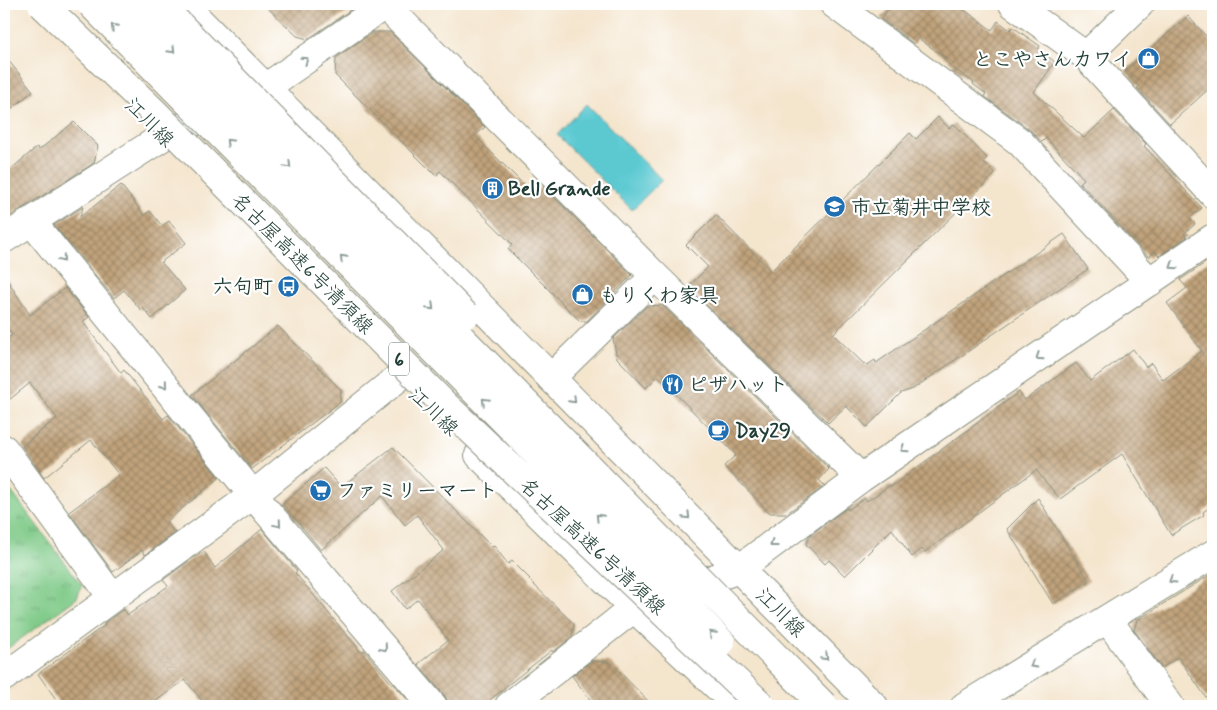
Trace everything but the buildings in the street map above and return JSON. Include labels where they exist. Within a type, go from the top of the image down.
[{"type":"main road","name":"江川線","points":[[30,4],[164,136],[399,377],[634,608],[738,706]]},
{"type":"main road","name":"名古屋高速6号清須線","points":[[42,4],[154,112],[446,406],[762,706]]},
{"type":"main road","points":[[91,4],[593,510],[783,706]]},
{"type":"main road","points":[[125,4],[396,272],[824,706]]},
{"type":"main road","points":[[159,4],[506,356],[840,706]]},
{"type":"main road","name":"江川線","points":[[182,4],[874,706]]},
{"type":"main road","points":[[4,239],[164,136],[265,88],[386,4],[655,276],[860,478]]},
{"type":"main road","points":[[1013,4],[1086,56],[1213,194]]},
{"type":"main road","points":[[1086,56],[1140,4]]},
{"type":"main road","points":[[839,5],[1020,142],[1150,282]]},
{"type":"main road","points":[[31,221],[253,495],[433,706]]},
{"type":"main road","points":[[509,706],[634,608],[739,569],[860,478],[1213,238]]},
{"type":"main road","points":[[551,378],[655,276]]},
{"type":"main road","points":[[4,677],[253,495],[399,377]]},
{"type":"main road","points":[[4,450],[112,597]]},
{"type":"main road","points":[[965,706],[1213,554]]},
{"type":"main road","points":[[1108,620],[1170,706]]},
{"type":"green space","points":[[4,482],[82,585],[77,598],[4,651]]},
{"type":"water","points":[[587,104],[662,180],[632,210],[557,135]]},
{"type":"place","name":"とこやさんカワイ","points":[[1148,59]]},
{"type":"place","name":"Bell Grande","points":[[492,188]]},
{"type":"place","name":"市立菊井中学校","points":[[835,207]]},
{"type":"place","name":"六句町","points":[[289,286]]},
{"type":"place","name":"もりくわ家具","points":[[583,295]]},
{"type":"place","name":"ピザハット","points":[[672,384]]},
{"type":"place","name":"Day29","points":[[719,430]]},
{"type":"place","name":"ファミリーマート","points":[[321,490]]}]
